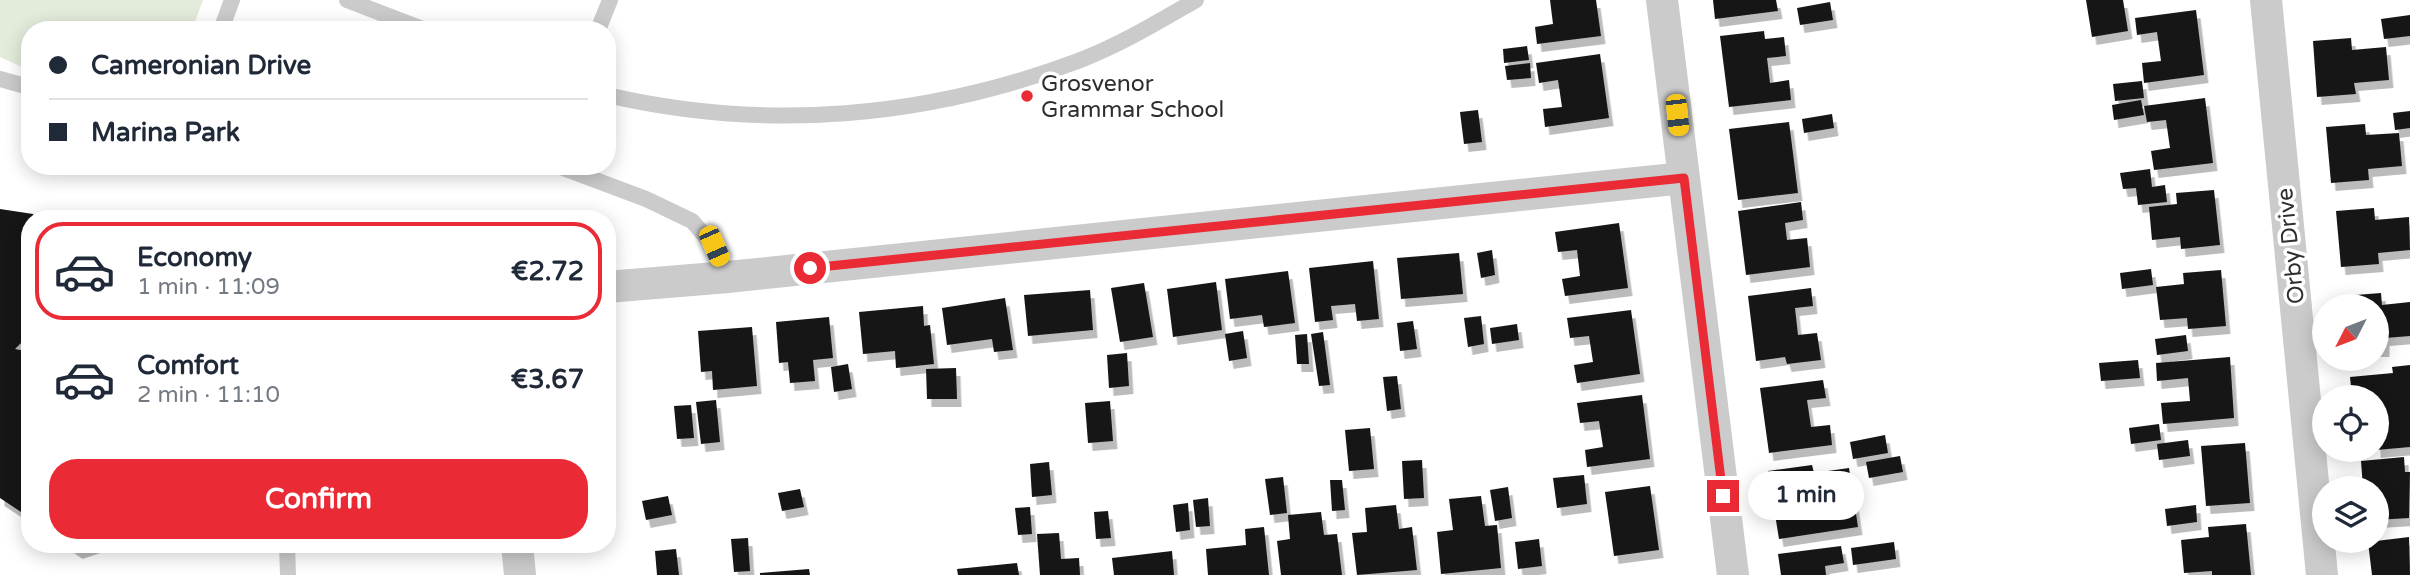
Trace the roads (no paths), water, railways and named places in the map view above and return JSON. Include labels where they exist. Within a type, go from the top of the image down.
[{"type":"street","points":[[1662,0],[1733,575]]},
{"type":"street","name":"Orby Drive","points":[[2266,0],[2322,575]]},
{"type":"street","points":[[616,286],[1684,178]]},
{"type":"street","points":[[518,553],[520,575]]},
{"type":"lane","points":[[224,21],[232,0]]},
{"type":"lane","points":[[347,0],[402,21]]},
{"type":"lane","points":[[602,21],[610,0]]},
{"type":"lane","points":[[616,96],[678,108],[749,115],[828,116],[894,110],[958,98],[1080,60],[1140,32],[1196,0]]},
{"type":"lane","points":[[0,79],[21,85]]},
{"type":"lane","points":[[582,175],[646,199],[692,221],[714,246],[728,277]]},
{"type":"lane","points":[[287,553],[288,575]]},
{"type":"place","name":"Grosvenor Grammar School","points":[[1027,96]]}]
